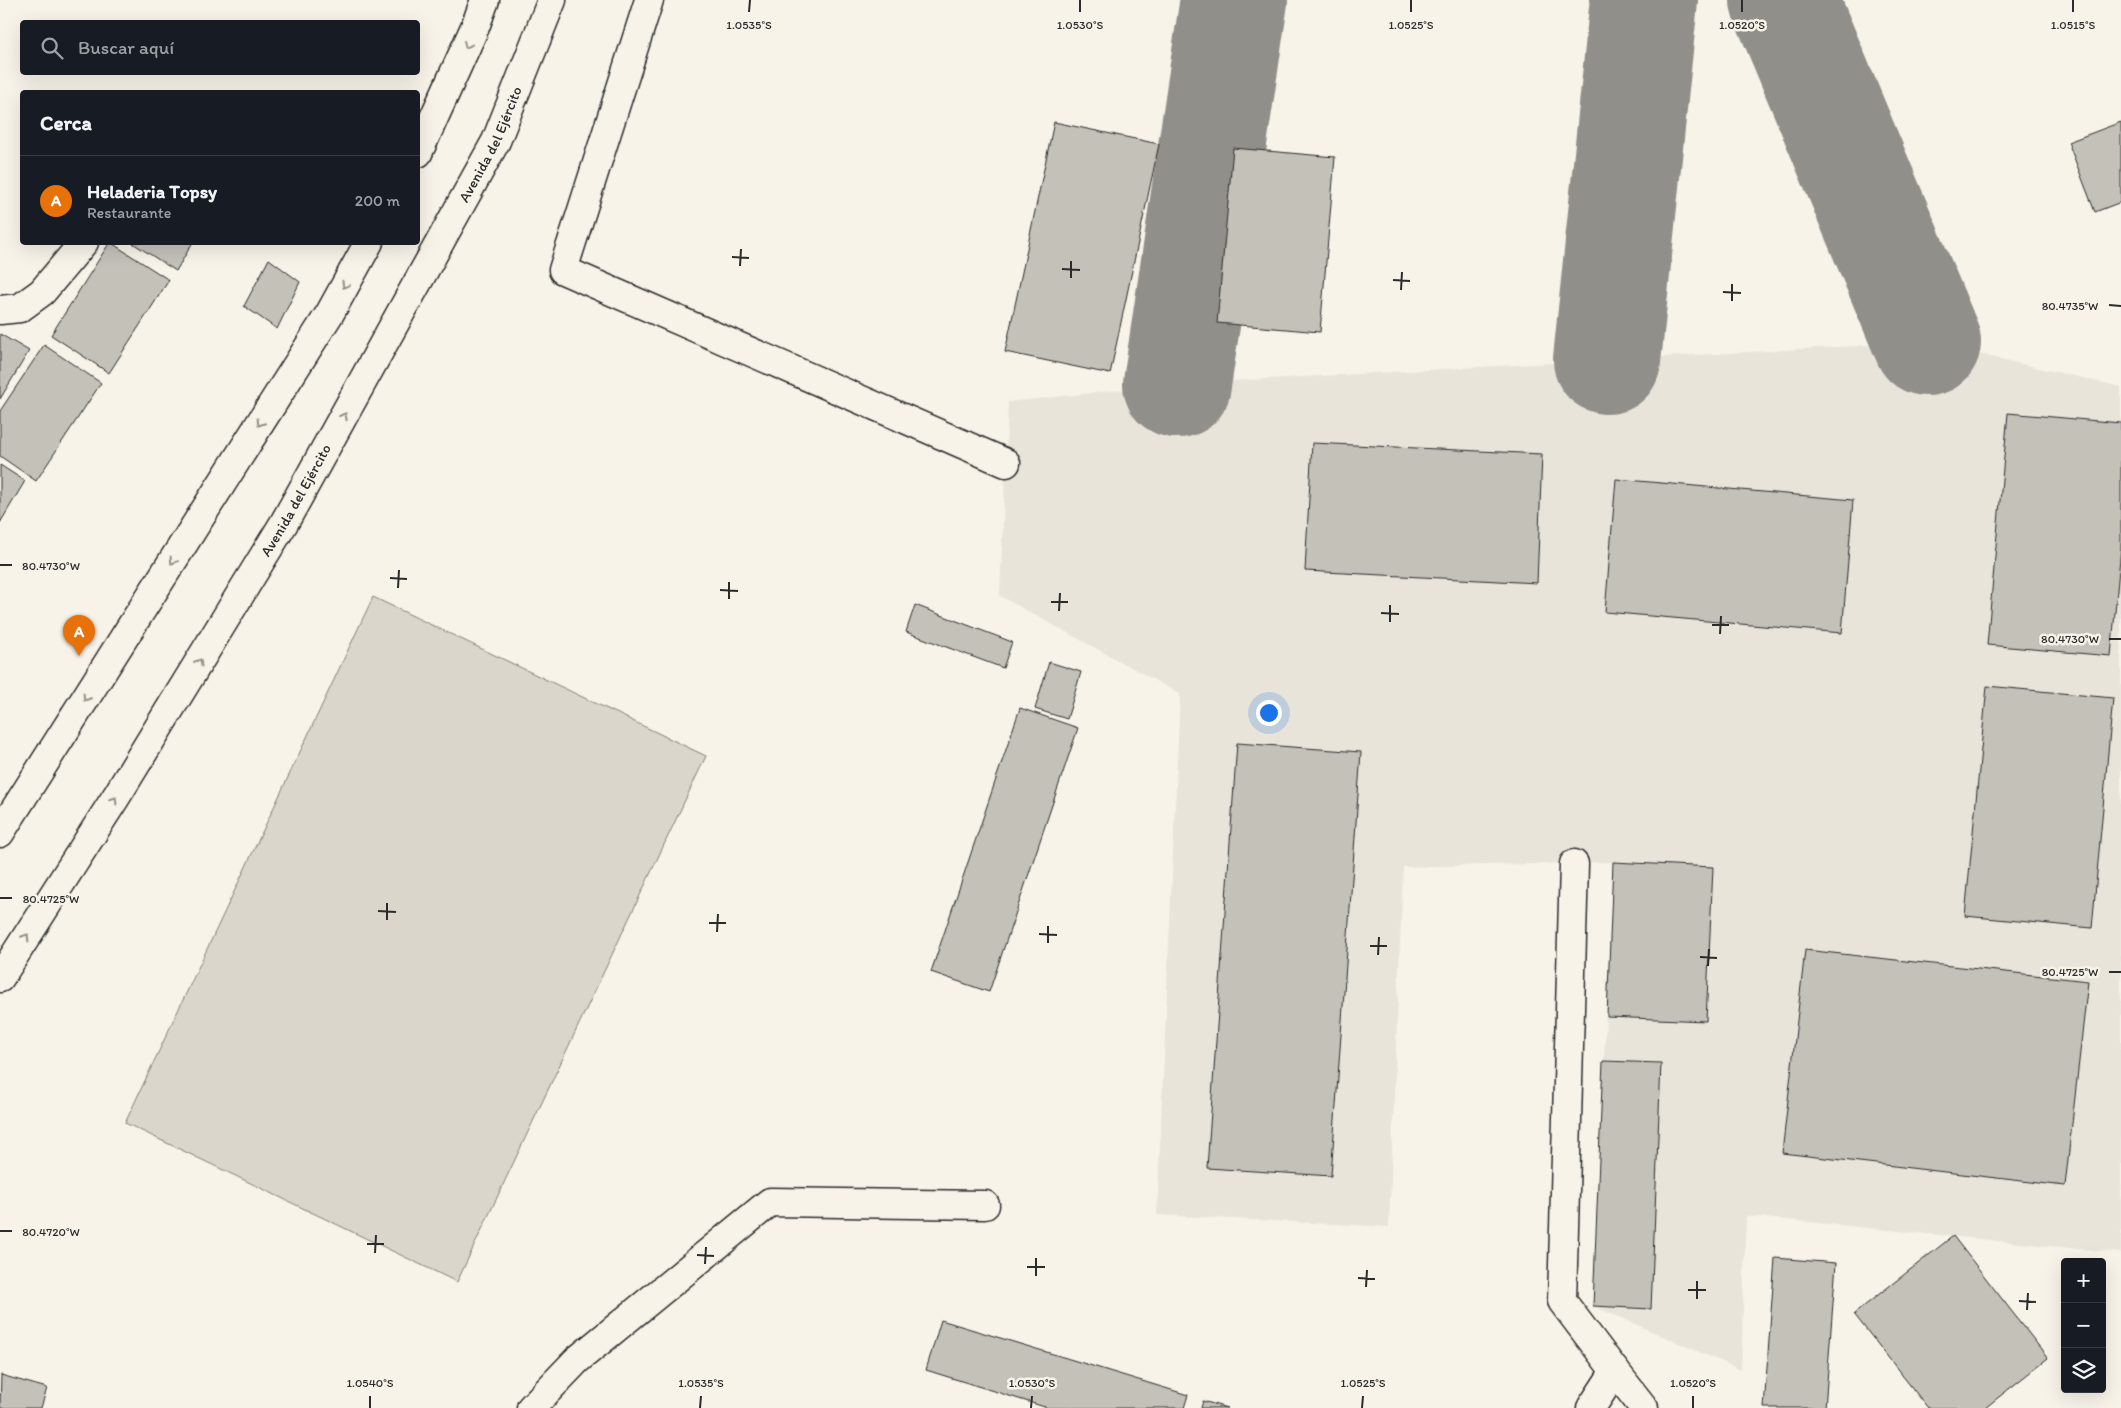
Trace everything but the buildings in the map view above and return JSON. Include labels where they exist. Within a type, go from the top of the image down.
[{"type":"street","points":[[420,149],[475,27],[485,0]]},
{"type":"street","name":"Avenida del Ejército","points":[[0,978],[116,797],[289,514],[496,141],[552,0]]},
{"type":"street","points":[[649,0],[564,270],[1006,463]]},
{"type":"street","points":[[0,310],[20,308],[42,292],[81,245]]},
{"type":"street","points":[[0,833],[330,313],[367,245]]},
{"type":"street","points":[[1574,864],[1562,1301],[1644,1408]]},
{"type":"street","points":[[531,1408],[577,1360],[770,1202],[986,1205]]},
{"type":"street","points":[[1591,1408],[1615,1370]]},
{"type":"shaded area","points":[[1927,342],[2121,387],[2121,1253],[1746,1216],[1741,1370],[1593,1306],[1613,862],[1403,867],[1389,1227],[1157,1215],[1180,694],[1000,596],[1008,402],[1177,384]]},
{"type":"shaded area","points":[[373,597],[706,756],[457,1282],[125,1123]]},
{"type":"taxiway","points":[[1177,384],[1234,0]]},
{"type":"taxiway","points":[[1607,360],[1644,0]]},
{"type":"taxiway","points":[[1784,0],[1927,342]]},
{"type":"place","name":"Heladeria Topsy","points":[[79,656]]}]
